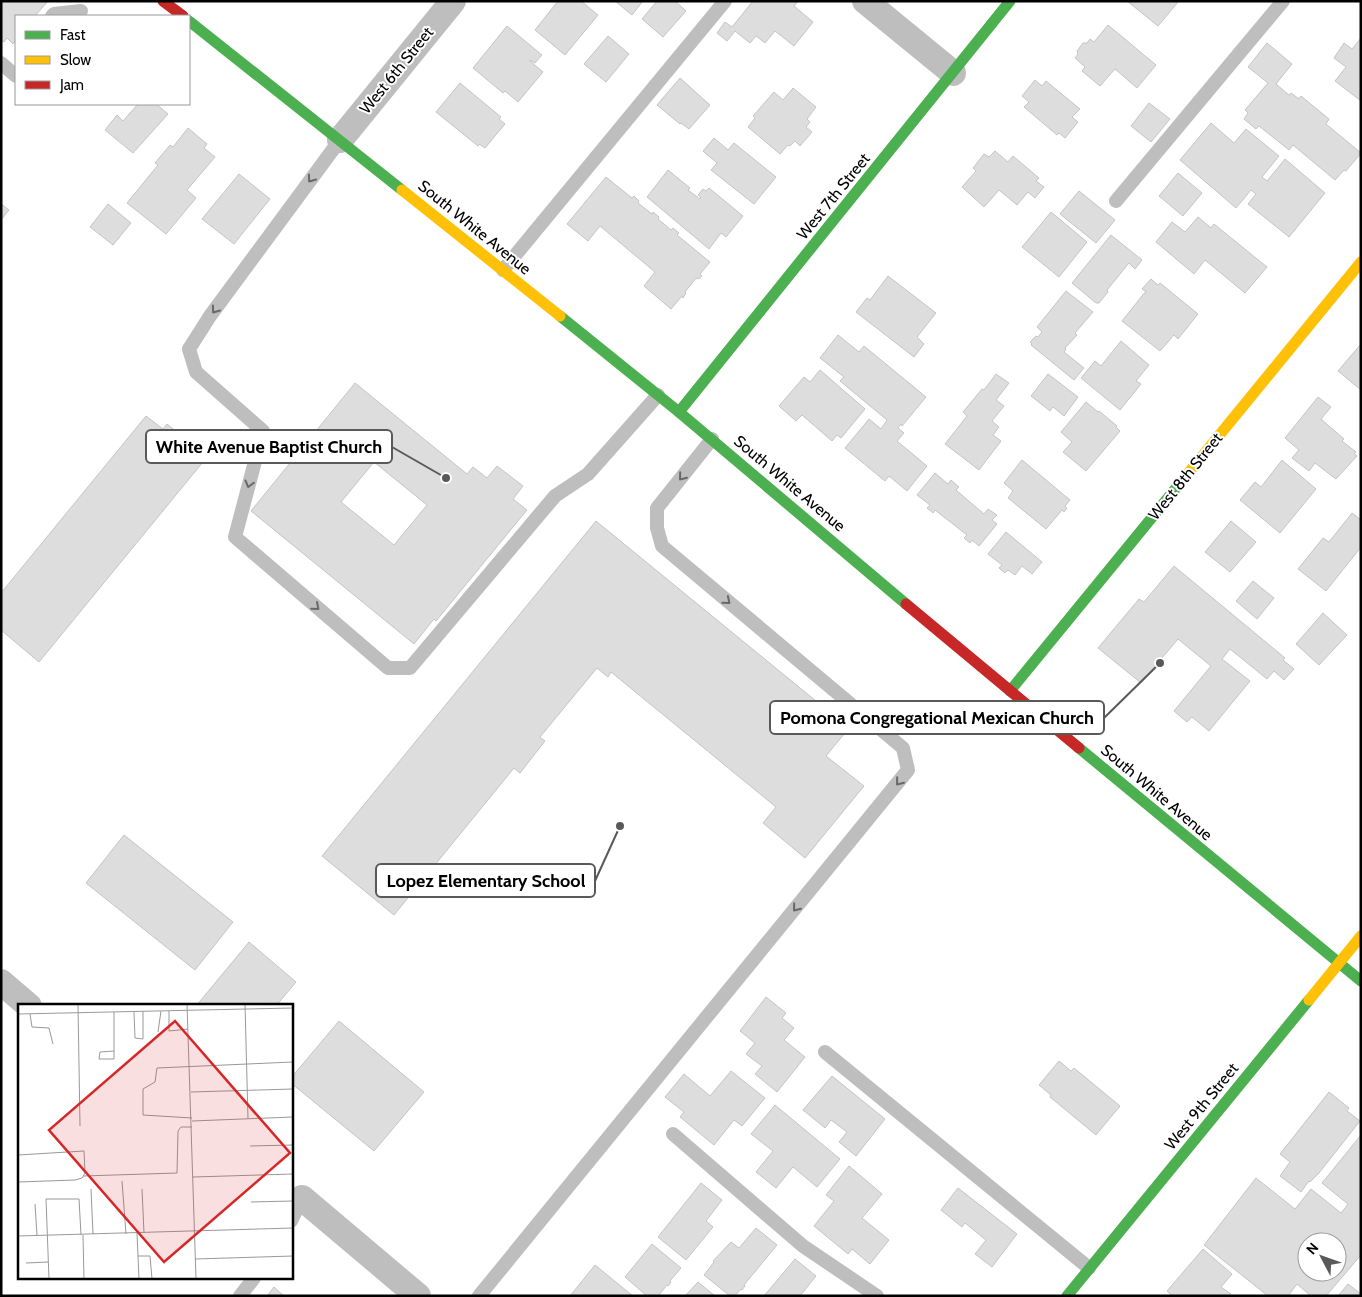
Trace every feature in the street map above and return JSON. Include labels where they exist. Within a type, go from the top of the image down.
[{"type":"street","points":[[163,1],[181,15]]},
{"type":"street","name":"West 6th Street","points":[[340,140],[453,1]]},
{"type":"street","points":[[865,1],[953,73]]},
{"type":"street","name":"West 7th Street","points":[[679,412],[1010,1]]},
{"type":"street","name":"South White Avenue","points":[[190,22],[504,270],[712,439],[1010,691],[1361,981]]},
{"type":"street","name":"West 8th Street","points":[[1010,691],[1361,262]]},
{"type":"street","name":"West 9th Street","points":[[1067,1296],[1361,936]]},
{"type":"street","points":[[1,982],[27,1004]]},
{"type":"street","points":[[296,1209],[418,1296]]},
{"type":"lane","points":[[504,270],[724,1]]},
{"type":"lane","points":[[1116,200],[1283,1]]},
{"type":"lane","points":[[53,15],[84,9]]},
{"type":"lane","points":[[340,140],[210,316],[189,349],[196,372],[263,431],[235,537],[388,668],[410,668],[556,496],[588,474],[658,395]]},
{"type":"lane","points":[[479,1296],[908,770],[903,748],[662,546],[657,528],[658,508],[712,439]]},
{"type":"lane","points":[[825,1052],[1089,1268]]},
{"type":"lane","points":[[673,1134],[803,1246],[877,1296]]},
{"type":"lane","points":[[240,1296],[252,1280]]},
{"type":"building","points":[[1,1],[48,1],[36,15],[15,15],[15,41],[13,44],[7,38],[4,42],[1,40]]},
{"type":"building","points":[[558,1],[581,1],[598,15],[565,55],[535,30]]},
{"type":"building","points":[[615,1],[643,1],[632,15]]},
{"type":"building","points":[[657,1],[675,1],[686,11],[663,37],[642,19]]},
{"type":"building","points":[[753,1],[798,1],[794,6],[813,22],[794,46],[775,31],[765,43],[756,36],[750,43],[735,31],[727,41],[717,33],[725,22],[732,27]]},
{"type":"building","points":[[1127,1],[1177,1],[1178,2],[1158,26]]},
{"type":"building","points":[[1108,25],[1156,65],[1137,88],[1115,69],[1100,86],[1082,71],[1085,67],[1075,58],[1078,54],[1077,51],[1083,43],[1087,43],[1090,39],[1094,42]]},
{"type":"building","points":[[507,26],[542,55],[535,63],[530,61],[543,72],[518,102],[505,91],[503,93],[473,68]]},
{"type":"building","points":[[608,36],[629,54],[606,82],[584,64]]},
{"type":"building","points":[[1361,38],[1361,101],[1335,81],[1346,67],[1334,58],[1344,43],[1352,49]]},
{"type":"building","points":[[1267,43],[1292,64],[1276,84],[1289,95],[1291,93],[1299,99],[1301,96],[1329,119],[1326,124],[1361,153],[1346,171],[1344,170],[1335,180],[1293,145],[1289,150],[1259,126],[1256,129],[1244,119],[1248,113],[1245,110],[1268,83],[1248,67]]},
{"type":"building","points":[[680,78],[710,105],[689,129],[657,105]]},
{"type":"building","points":[[1035,80],[1042,86],[1046,81],[1080,109],[1072,117],[1078,122],[1065,138],[1059,133],[1057,135],[1024,107],[1029,102],[1022,96]]},
{"type":"building","points":[[460,83],[501,117],[499,119],[505,124],[485,148],[479,144],[478,146],[436,112]]},
{"type":"building","points":[[793,88],[816,107],[807,119],[810,122],[806,127],[812,132],[800,146],[795,141],[790,146],[788,145],[780,154],[748,127],[755,118],[753,116],[774,92],[783,100]]},
{"type":"building","points":[[1149,103],[1170,119],[1151,142],[1131,126]]},
{"type":"building","points":[[137,105],[157,105],[168,114],[133,153],[105,130],[117,115],[123,121]]},
{"type":"building","points":[[1211,123],[1234,143],[1246,129],[1279,156],[1262,177],[1267,181],[1285,159],[1325,193],[1289,237],[1248,204],[1256,194],[1251,190],[1236,208],[1180,160]]},
{"type":"building","points":[[188,128],[207,144],[204,148],[215,157],[187,190],[196,198],[166,234],[127,203],[158,165],[155,163],[170,145],[173,147]]},
{"type":"building","points":[[714,138],[728,150],[734,143],[776,177],[754,204],[711,170],[717,163],[703,151]]},
{"type":"building","points":[[995,151],[1008,162],[1013,156],[1039,178],[1036,181],[1044,187],[1035,198],[1028,192],[1017,205],[999,190],[984,207],[962,187],[976,171],[973,168],[984,154],[989,157]]},
{"type":"building","points":[[668,170],[700,199],[698,195],[703,189],[706,191],[709,188],[743,216],[726,237],[721,233],[709,249],[647,197]]},
{"type":"building","points":[[1178,173],[1202,193],[1183,216],[1159,196]]},
{"type":"building","points":[[239,174],[270,199],[234,244],[202,219]]},
{"type":"building","points":[[606,177],[632,198],[634,196],[639,201],[638,203],[652,214],[653,212],[671,230],[673,228],[679,233],[677,235],[710,262],[700,274],[702,276],[698,279],[696,278],[685,292],[683,298],[682,296],[671,309],[644,286],[655,272],[600,226],[588,241],[567,224]]},
{"type":"building","points":[[1079,191],[1115,220],[1096,243],[1060,214]]},
{"type":"building","points":[[1,204],[9,210],[1,220]]},
{"type":"building","points":[[108,204],[131,223],[113,245],[90,227]]},
{"type":"building","points":[[1051,212],[1087,242],[1059,277],[1022,247]]},
{"type":"building","points":[[1198,217],[1211,228],[1214,224],[1267,267],[1245,293],[1205,260],[1194,274],[1156,242],[1172,222],[1185,232]]},
{"type":"building","points":[[1111,235],[1142,260],[1135,269],[1129,263],[1099,303],[1096,303],[1072,283]]},
{"type":"building","points":[[888,276],[936,313],[917,337],[924,344],[914,357],[856,312],[867,298],[870,300]]},
{"type":"building","points":[[1151,279],[1158,285],[1160,283],[1198,314],[1178,339],[1174,335],[1160,351],[1122,321],[1146,291],[1142,289]]},
{"type":"building","points":[[1066,291],[1093,312],[1065,348],[1064,352],[1084,368],[1074,380],[1031,345],[1030,342],[1042,332],[1037,327]]},
{"type":"building","points":[[838,335],[859,352],[864,346],[926,397],[902,426],[901,424],[898,428],[904,433],[897,441],[927,466],[907,491],[889,476],[885,481],[845,448],[869,419],[881,429],[887,420],[840,381],[844,377],[820,358]]},
{"type":"building","points":[[1121,341],[1149,365],[1136,381],[1141,384],[1120,410],[1081,378],[1095,361],[1101,366]]},
{"type":"building","points":[[1361,344],[1361,390],[1338,371]]},
{"type":"building","points":[[820,370],[865,409],[841,438],[837,435],[832,441],[802,415],[796,421],[779,406],[804,377],[810,382]]},
{"type":"building","points":[[996,374],[1009,383],[996,400],[1004,406],[992,421],[999,427],[993,435],[1001,441],[979,470],[945,444],[967,416],[963,412]]},
{"type":"building","points":[[1048,374],[1078,397],[1064,416],[1053,407],[1050,411],[1031,396]]},
{"type":"building","points":[[355,383],[467,474],[473,467],[487,478],[497,466],[523,486],[513,499],[527,510],[436,621],[434,619],[414,644],[251,511]],"holes":[[[374,462],[427,505],[394,545],[341,502]]]},
{"type":"building","points":[[1318,397],[1331,407],[1321,419],[1344,439],[1342,441],[1356,452],[1354,453],[1357,456],[1336,479],[1315,463],[1309,471],[1292,458],[1299,450],[1285,438]]},
{"type":"building","points":[[1086,402],[1117,426],[1120,431],[1086,471],[1063,452],[1072,442],[1061,432]]},
{"type":"building","points":[[146,416],[163,429],[167,424],[190,443],[186,448],[203,462],[39,662],[1,630],[1,593]]},
{"type":"building","points":[[1022,460],[1070,500],[1065,506],[1067,508],[1064,512],[1062,510],[1046,529],[1008,498],[1013,491],[1004,483]]},
{"type":"building","points":[[1282,460],[1316,489],[1280,533],[1240,500],[1255,482],[1261,487]]},
{"type":"building","points":[[935,473],[948,484],[951,480],[959,487],[956,490],[984,514],[988,509],[997,515],[992,520],[997,524],[979,546],[972,540],[970,543],[964,538],[967,535],[935,510],[933,513],[927,508],[930,505],[917,495]]},
{"type":"building","points":[[1352,513],[1361,520],[1361,547],[1326,591],[1298,569],[1323,538],[1329,542]]},
{"type":"building","points":[[596,521],[849,728],[826,756],[864,786],[805,858],[763,823],[776,807],[611,672],[608,677],[597,668],[540,737],[545,741],[520,773],[514,768],[394,915],[322,856]]},
{"type":"building","points":[[1231,521],[1256,542],[1230,572],[1205,552]]},
{"type":"building","points":[[1006,532],[1042,562],[1032,574],[1022,566],[1015,575],[1008,570],[1005,573],[999,568],[1002,565],[988,554]]},
{"type":"building","points":[[1174,566],[1285,658],[1283,660],[1294,669],[1284,680],[1274,671],[1267,679],[1230,649],[1222,659],[1250,681],[1209,731],[1192,717],[1187,722],[1174,711],[1211,666],[1178,639],[1141,683],[1098,648],[1139,599],[1144,602]]},
{"type":"building","points":[[1253,581],[1274,598],[1257,619],[1236,601]]},
{"type":"building","points":[[1323,613],[1347,635],[1319,665],[1296,644]]},
{"type":"building","points":[[124,835],[233,922],[195,970],[86,883]]},
{"type":"building","points":[[249,942],[296,982],[278,1004],[198,1004]]},
{"type":"building","points":[[766,997],[786,1013],[782,1018],[794,1028],[784,1040],[805,1057],[777,1092],[755,1074],[762,1066],[746,1054],[755,1043],[740,1031]]},
{"type":"building","points":[[339,1021],[424,1092],[374,1151],[292,1084],[292,1077]]},
{"type":"building","points":[[1059,1061],[1071,1071],[1074,1068],[1120,1106],[1096,1135],[1050,1097],[1051,1095],[1039,1085]]},
{"type":"building","points":[[731,1071],[765,1098],[742,1126],[734,1120],[714,1145],[680,1117],[684,1112],[665,1097],[684,1074],[710,1096]]},
{"type":"building","points":[[832,1076],[885,1119],[856,1156],[839,1142],[847,1132],[831,1120],[825,1128],[803,1110]]},
{"type":"building","points":[[1329,1092],[1349,1108],[1347,1111],[1360,1121],[1319,1173],[1309,1181],[1301,1192],[1280,1176],[1290,1162],[1280,1154]]},
{"type":"building","points":[[775,1105],[840,1159],[817,1187],[793,1167],[776,1188],[756,1172],[773,1151],[751,1134]]},
{"type":"building","points":[[1361,1135],[1361,1255],[1347,1271],[1347,1232],[1297,1232],[1297,1282],[1338,1282],[1326,1296],[1311,1296],[1297,1284],[1288,1296],[1268,1296],[1204,1245],[1256,1178],[1295,1209],[1311,1189],[1341,1213],[1348,1204],[1322,1183]]},
{"type":"building","points":[[849,1166],[882,1194],[862,1218],[889,1240],[870,1264],[852,1249],[848,1254],[814,1226],[834,1201],[826,1195]]},
{"type":"building","points":[[701,1183],[722,1200],[706,1221],[713,1227],[686,1260],[658,1237]]},
{"type":"building","points":[[958,1188],[1017,1234],[992,1267],[975,1254],[986,1240],[965,1223],[962,1227],[941,1210]]},
{"type":"building","points":[[756,1228],[777,1245],[742,1290],[735,1296],[730,1296],[704,1275],[713,1261],[731,1242],[739,1248]]},
{"type":"building","points":[[652,1244],[681,1268],[658,1296],[647,1296],[625,1277]]},
{"type":"building","points":[[1203,1249],[1232,1274],[1221,1287],[1231,1294],[1229,1296],[1172,1296],[1167,1291]]},
{"type":"building","points":[[795,1259],[816,1276],[800,1296],[764,1296]]},
{"type":"building","points":[[595,1265],[633,1296],[570,1296]]},
{"type":"building","points":[[698,1282],[715,1296],[685,1296]]},
{"type":"building","points":[[1348,1284],[1361,1294],[1361,1296],[1338,1296]]},
{"type":"building","points":[[274,1287],[284,1296],[267,1296]]},
{"type":"traffic: fast","points":[[679,412],[1010,1]]},
{"type":"traffic: fast","points":[[190,22],[402,190]]},
{"type":"traffic: fast","points":[[560,316],[679,412],[906,604]]},
{"type":"traffic: fast","points":[[1010,691],[1181,482]]},
{"type":"traffic: fast","points":[[1079,748],[1361,981]]},
{"type":"traffic: fast","points":[[1067,1296],[1309,1000]]},
{"type":"traffic: slow","points":[[402,190],[560,316]]},
{"type":"traffic: slow","points":[[1181,482],[1361,262]]},
{"type":"traffic: slow","points":[[1309,1000],[1361,936]]},
{"type":"traffic: jam","points":[[163,1],[182,15]]},
{"type":"traffic: jam","points":[[906,604],[1079,748]]},
{"type":"place","name":"White Avenue Baptist Church","points":[[446,478]]},
{"type":"place","name":"Pomona Congregational Mexican Church","points":[[1160,663]]},
{"type":"place","name":"Lopez Elementary School","points":[[620,826]]}]
